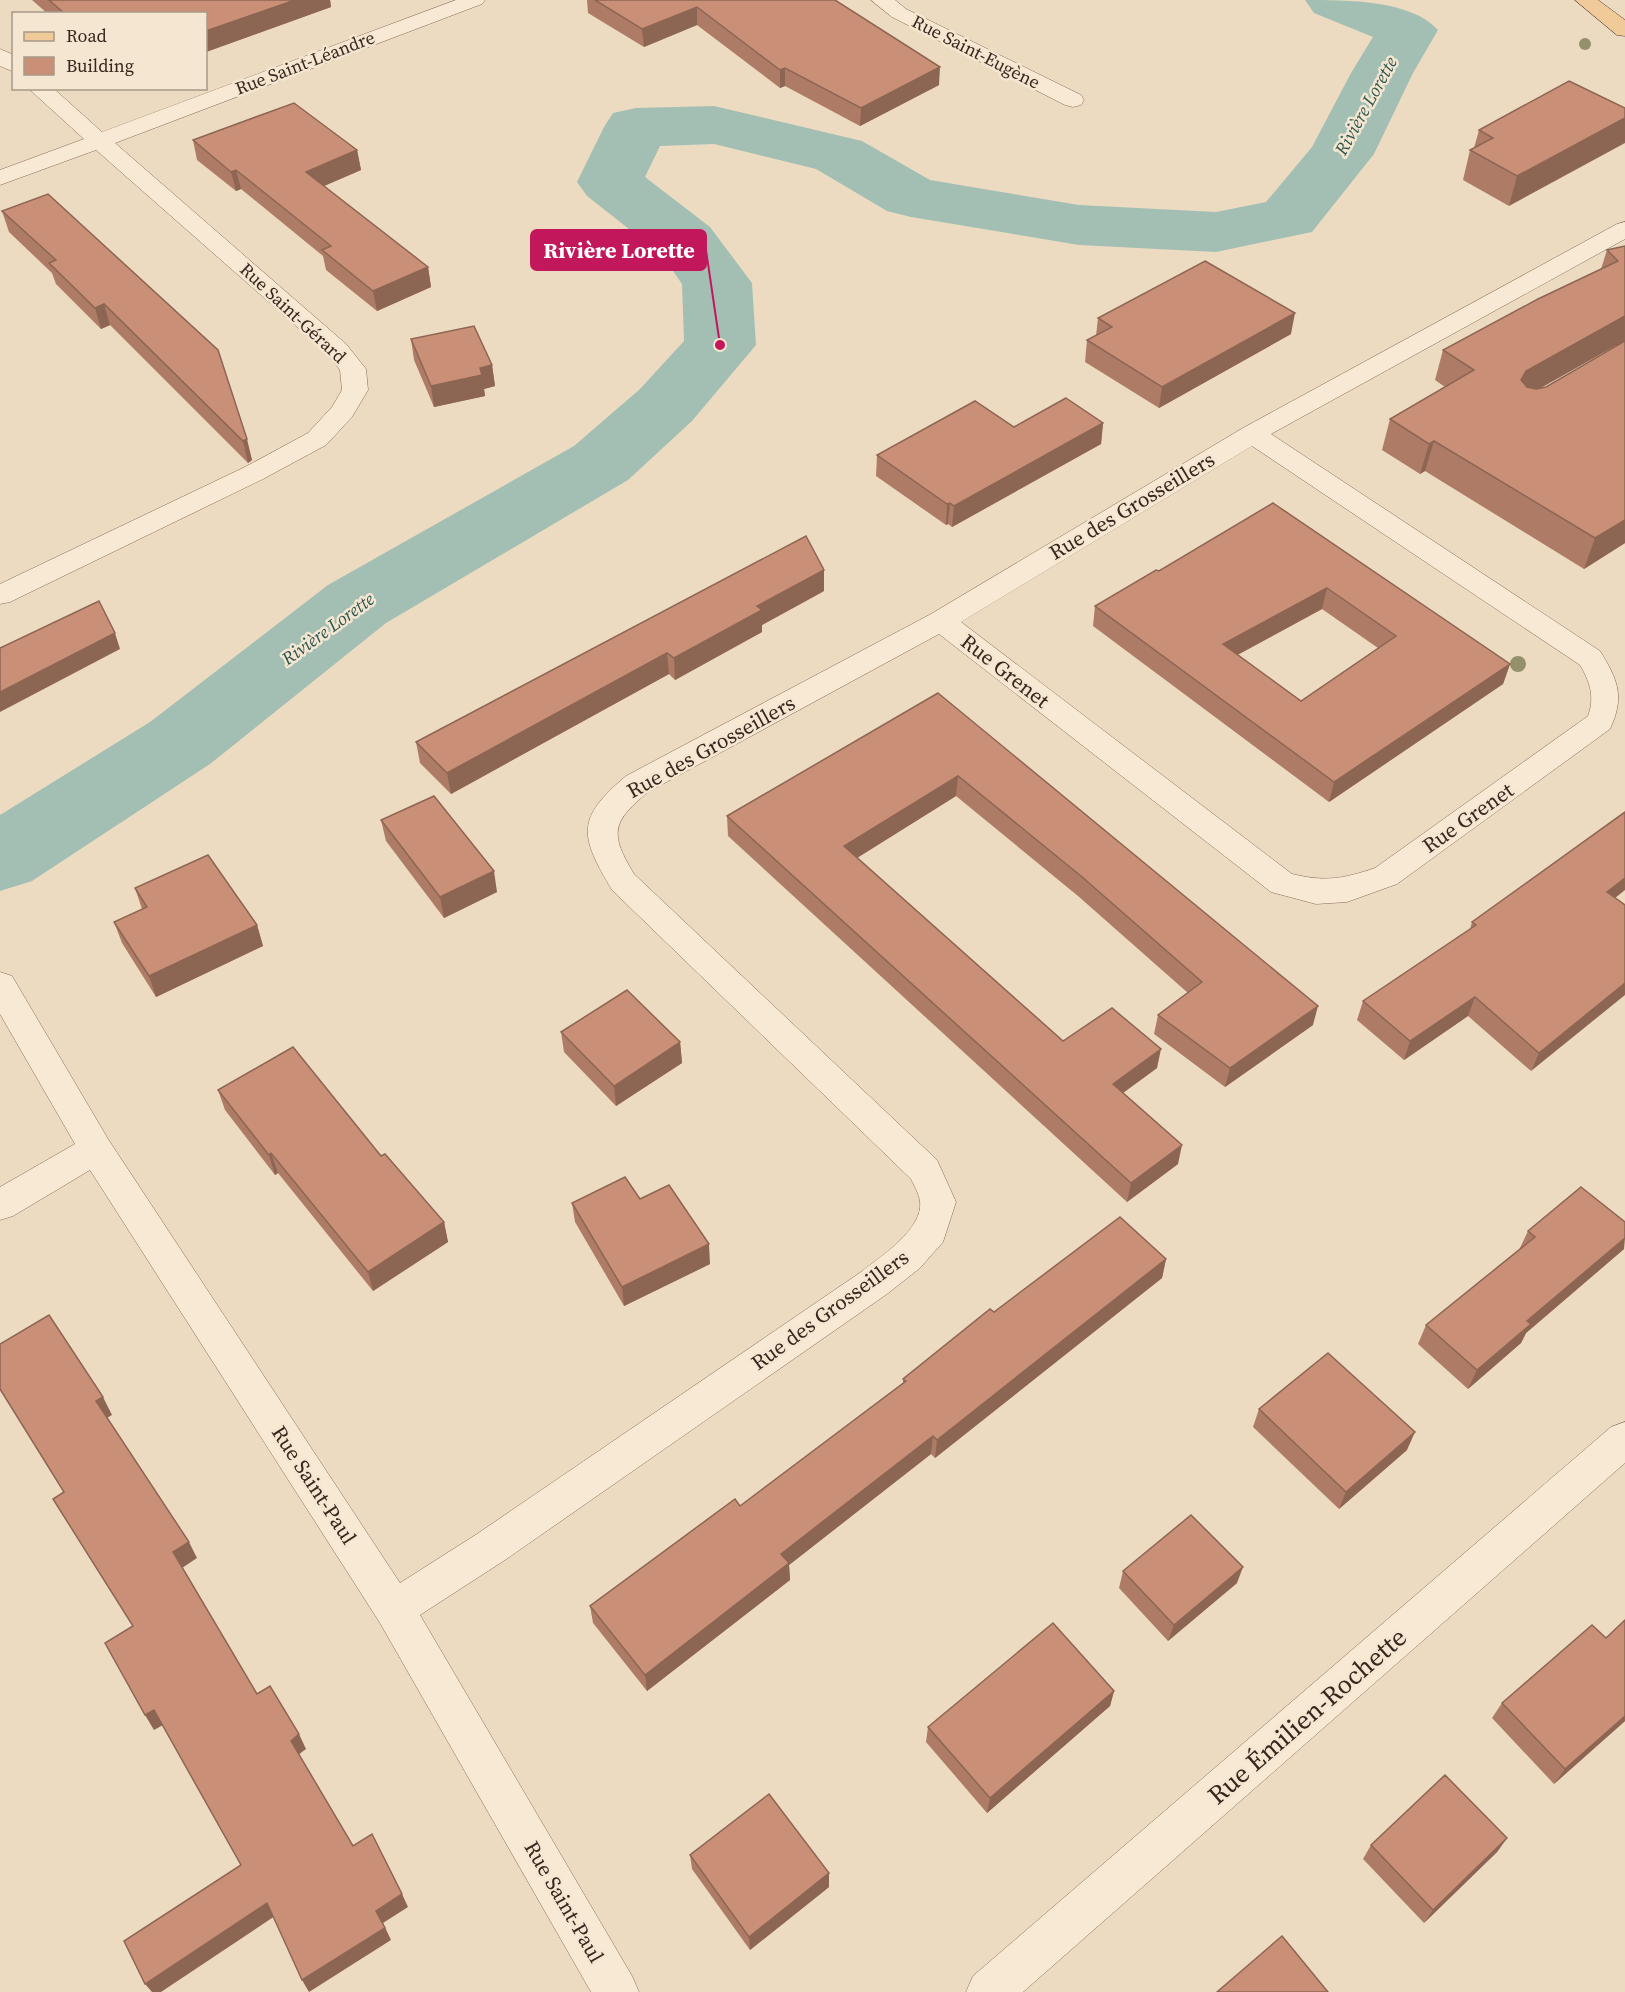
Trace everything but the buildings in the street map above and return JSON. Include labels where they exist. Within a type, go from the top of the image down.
[{"type":"main road","points":[[1585,0],[1625,30]]},
{"type":"street","name":"Rue Saint-Léandre","points":[[0,178],[99,141],[433,6],[475,0]]},
{"type":"street","name":"Rue Saint-Eugène","points":[[881,0],[899,13],[1073,100]]},
{"type":"street","points":[[899,13],[920,4]]},
{"type":"street","points":[[0,55],[12,64]]},
{"type":"street","name":"Rue Saint-Gérard","points":[[0,595],[254,473],[317,439],[343,411],[355,390],[353,369],[337,349],[41,90]]},
{"type":"street","name":"Rue des Grosseillers","points":[[394,1609],[492,1547],[874,1283],[907,1257],[930,1231],[938,1202],[925,1170],[622,882],[607,858],[600,832],[612,803],[637,784],[941,621],[1252,434],[1625,229]]},
{"type":"street","name":"Rue Grenet","points":[[941,621],[1282,884],[1316,892],[1347,890],[1386,876],[1600,722],[1608,705],[1605,683],[1590,658],[1252,434]]},
{"type":"street","name":"Rue Saint-Paul","points":[[0,985],[96,1149],[394,1609],[616,1992]]},
{"type":"street","points":[[0,1205],[96,1149]]},
{"type":"street","name":"Rue Émilien-Rochette","points":[[989,1992],[1625,1439]]},
{"type":"waterway","name":"Rivière Lorette","points":[[0,858],[180,743],[357,604],[601,463],[666,405],[720,345],[717,283],[686,241],[610,182],[636,127],[714,125],[839,155],[911,197],[1079,225],[1216,232],[1288,218],[1341,154],[1382,73],[1408,30],[1335,0]]},
{"type":"place","name":"Rivière Lorette","points":[[720,345]]}]
